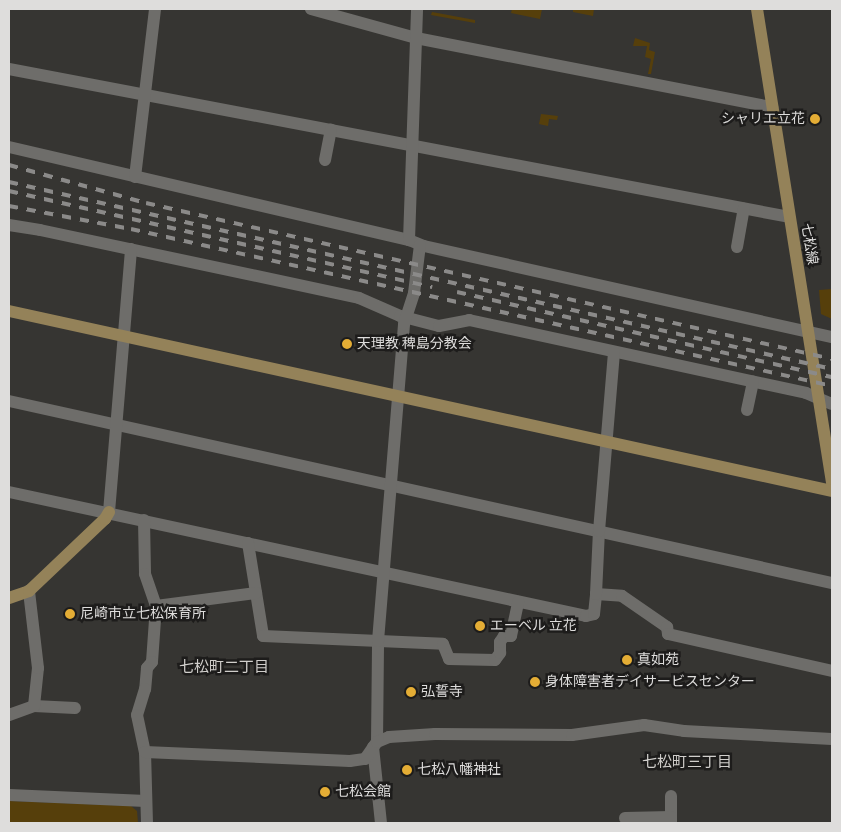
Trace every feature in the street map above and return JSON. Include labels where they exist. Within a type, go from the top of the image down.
[{"type":"street","points":[[135,177],[155,9]]},
{"type":"street","points":[[311,9],[416,38],[772,107]]},
{"type":"street","points":[[380,823],[375,745],[378,641],[404,324],[414,292],[413,147],[417,9]]},
{"type":"street","name":"七松線","points":[[756,9],[832,483]]},
{"type":"street","points":[[9,69],[144,93],[413,147],[789,217]]},
{"type":"street","points":[[325,160],[331,130]]},
{"type":"street","points":[[9,147],[415,243],[832,337]]},
{"type":"street","points":[[737,247],[744,208]]},
{"type":"street","points":[[9,225],[359,298],[406,318],[439,326],[469,320],[818,397],[832,404]]},
{"type":"street","points":[[9,598],[29,591],[105,519],[109,512],[131,249]]},
{"type":"street","points":[[9,311],[832,491]]},
{"type":"street","points":[[9,492],[586,616],[594,614],[614,353]]},
{"type":"street","points":[[747,410],[753,382]]},
{"type":"street","points":[[9,401],[832,583]]},
{"type":"street","points":[[144,520],[145,574],[156,606],[152,662],[147,668],[145,689],[137,715],[145,752],[147,823]]},
{"type":"street","points":[[248,543],[263,636],[443,644],[449,659],[495,660],[500,653],[500,642],[504,636],[511,636],[518,602]]},
{"type":"street","points":[[29,591],[38,668],[34,706]]},
{"type":"street","points":[[156,606],[256,593]]},
{"type":"street","points":[[596,594],[622,596],[666,627],[668,634],[832,671]]},
{"type":"street","points":[[9,715],[34,706],[75,708]]},
{"type":"street","points":[[145,752],[350,761],[365,759],[375,745],[389,737],[435,734],[572,735],[644,725],[684,731],[832,739]]},
{"type":"street","points":[[9,795],[146,801]]},
{"type":"street","points":[[624,818],[671,820],[671,796]]},
{"type":"shaded area","points":[[512,9],[542,9],[540,19],[511,13]]},
{"type":"shaded area","points":[[573,9],[594,9],[593,16],[573,12]]},
{"type":"shaded area","points":[[432,12],[475,20],[475,23],[431,15]]},
{"type":"shaded area","points":[[635,38],[650,43],[649,50],[655,52],[651,74],[648,74],[651,59],[645,57],[647,46],[633,46]]},
{"type":"shaded area","points":[[541,114],[558,116],[557,120],[549,119],[548,126],[539,124]]},
{"type":"shaded area","points":[[832,289],[832,319],[821,314],[819,290]]},
{"type":"shaded area","points":[[9,801],[131,806],[137,811],[138,823],[9,823]]},
{"type":"railway","points":[[9,165],[146,203],[832,359]]},
{"type":"railway","points":[[9,182],[832,369]]},
{"type":"railway","points":[[9,191],[432,287]]},
{"type":"railway","points":[[9,206],[131,229],[832,386]]},
{"type":"railway","points":[[457,292],[832,377]]},
{"type":"place","name":"シャリエ立花","points":[[815,119]]},
{"type":"place","name":"天理教 稗島分教会","points":[[347,344]]},
{"type":"place","name":"尼崎市立七松保育所","points":[[70,614]]},
{"type":"place","name":"エーベル 立花","points":[[480,626]]},
{"type":"place","name":"真如苑","points":[[627,660]]},
{"type":"place","name":"身体障害者デイサービスセンター","points":[[535,682]]},
{"type":"place","name":"弘誓寺","points":[[411,692]]},
{"type":"place","name":"七松八幡神社","points":[[407,770]]},
{"type":"place","name":"七松会館","points":[[325,792]]},
{"type":"district","name":"七松町二丁目","points":[[224,668]]},
{"type":"district","name":"七松町三丁目","points":[[687,763]]}]
